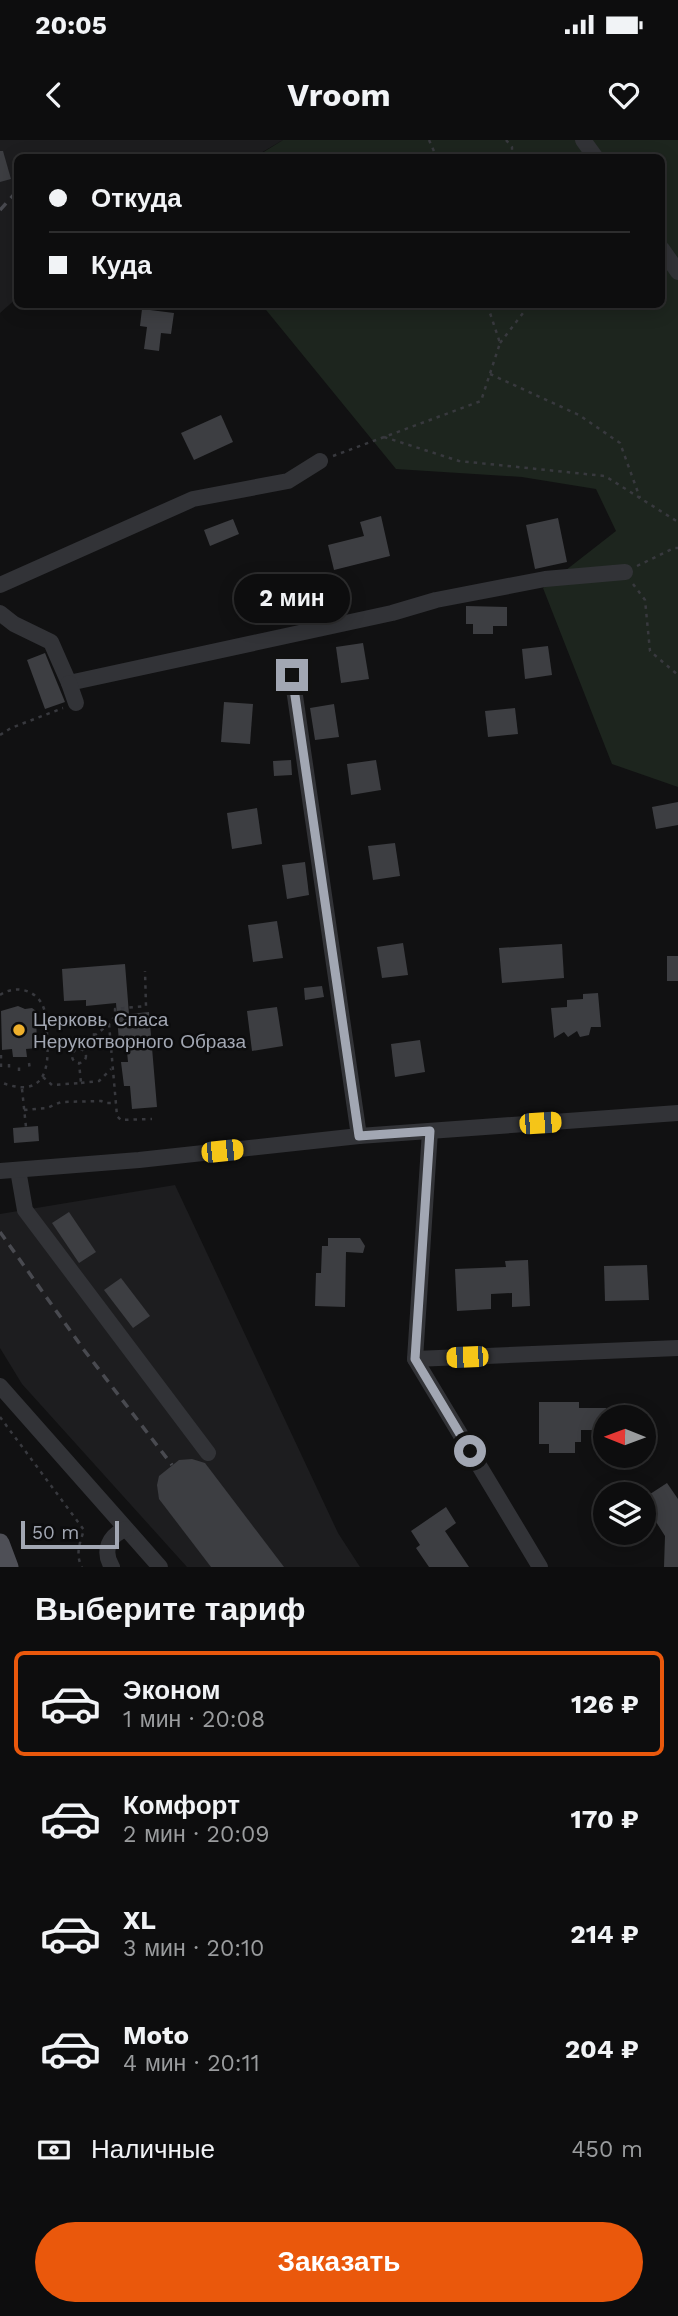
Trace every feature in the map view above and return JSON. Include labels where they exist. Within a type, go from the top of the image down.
[{"type":"main road","points":[[0,1543],[9,1567]]},
{"type":"street","points":[[665,253],[678,272]]},
{"type":"street","points":[[0,585],[193,499],[288,481],[320,461]]},
{"type":"street","points":[[69,683],[436,600],[545,579],[625,572]]},
{"type":"street","points":[[0,613],[14,624],[51,642],[76,703]]},
{"type":"street","points":[[292,675],[359,1136]]},
{"type":"street","points":[[0,1171],[359,1136],[678,1113]]},
{"type":"street","points":[[430,1131],[415,1359],[540,1567]]},
{"type":"street","points":[[18,1170],[25,1210],[208,1453]]},
{"type":"street","points":[[415,1359],[678,1348]]},
{"type":"street","points":[[0,1386],[160,1567]]},
{"type":"street","points":[[112,1567],[107,1559],[106,1549],[118,1532],[126,1529]]},
{"type":"path","points":[[488,308],[500,343]]},
{"type":"path","points":[[320,461],[481,401],[500,343],[527,308]]},
{"type":"path","points":[[490,374],[579,415],[620,443],[640,498]]},
{"type":"path","points":[[384,437],[459,461],[605,476],[678,522]]},
{"type":"path","points":[[678,548],[625,572],[645,600],[650,651],[678,675]]},
{"type":"path","points":[[0,735],[11,728],[76,703]]},
{"type":"path","points":[[83,1050],[94,1036],[109,1024],[115,1016],[115,1009],[146,1006],[145,971]]},
{"type":"path","points":[[0,996],[17,989],[28,991],[37,997],[44,1006],[48,1042],[47,1070],[43,1077],[31,1085],[21,1087],[0,1082]]},
{"type":"path","points":[[94,1024],[94,1036]]},
{"type":"path","points":[[47,1027],[109,1024]]},
{"type":"path","points":[[109,1024],[117,1116],[121,1120],[152,1119]]},
{"type":"path","points":[[48,1042],[63,1041],[74,1051]]},
{"type":"path","points":[[81,1083],[79,1063],[72,1058],[74,1051],[79,1048],[83,1050]]},
{"type":"path","points":[[79,1063],[86,1058],[83,1050]]},
{"type":"path","points":[[1,1055],[1,1072]]},
{"type":"path","points":[[29,1063],[30,1070]]},
{"type":"path","points":[[19,1064],[19,1071]]},
{"type":"path","points":[[9,1065],[9,1071]]},
{"type":"path","points":[[43,1077],[52,1085],[99,1081],[113,1068]]},
{"type":"path","points":[[21,1087],[26,1127]]},
{"type":"path","points":[[24,1110],[47,1108],[61,1102],[116,1102]]},
{"type":"path","points":[[0,1418],[84,1530],[79,1546],[79,1561],[82,1567]]},
{"type":"shaded area","points":[[0,140],[283,140],[259,154],[14,154],[14,301],[0,313]]},
{"type":"shaded area","points":[[283,140],[678,140],[678,787],[612,764],[543,588],[616,531],[596,489],[522,477],[396,469],[264,308],[665,308],[665,154],[260,154]]},
{"type":"shaded area","points":[[175,1185],[338,1533],[360,1567],[187,1567],[22,1384],[0,1348],[0,1214]]},
{"type":"building","points":[[0,151],[3,151],[11,179],[0,182]]},
{"type":"building","points":[[142,309],[174,313],[171,334],[161,333],[159,351],[144,349],[147,327],[140,326]]},
{"type":"building","points":[[221,415],[233,442],[194,460],[181,433]]},
{"type":"building","points":[[381,516],[390,556],[334,570],[328,545],[364,536],[360,522]]},
{"type":"building","points":[[558,518],[567,562],[535,569],[526,525]]},
{"type":"building","points":[[233,519],[239,534],[210,546],[204,530]]},
{"type":"building","points":[[466,606],[507,607],[507,626],[493,626],[493,634],[473,634],[473,624],[466,624]]},
{"type":"building","points":[[363,643],[369,679],[341,683],[336,647]]},
{"type":"building","points":[[548,646],[552,675],[525,679],[522,649]]},
{"type":"building","points":[[45,653],[65,702],[45,709],[27,660]]},
{"type":"building","points":[[224,702],[253,704],[250,744],[221,742]]},
{"type":"building","points":[[334,704],[339,737],[315,740],[310,708]]},
{"type":"building","points":[[515,708],[518,734],[488,737],[485,711]]},
{"type":"building","points":[[291,760],[292,775],[274,776],[273,761]]},
{"type":"building","points":[[376,760],[381,790],[351,795],[347,764]]},
{"type":"building","points":[[678,802],[678,825],[656,829],[652,807]]},
{"type":"building","points":[[257,808],[262,844],[232,849],[227,813]]},
{"type":"building","points":[[395,843],[400,876],[373,880],[368,846]]},
{"type":"building","points":[[305,862],[309,895],[287,899],[282,865]]},
{"type":"building","points":[[277,921],[283,958],[253,962],[248,925]]},
{"type":"building","points":[[403,943],[408,975],[382,978],[377,947]]},
{"type":"building","points":[[562,944],[564,978],[502,983],[499,948]]},
{"type":"building","points":[[667,956],[678,956],[678,981],[667,981]]},
{"type":"building","points":[[125,964],[129,1014],[149,1012],[157,1107],[132,1109],[130,1086],[124,1086],[121,1062],[128,1062],[126,1041],[119,1042],[116,1003],[86,1006],[86,1000],[64,1001],[62,969]]},
{"type":"building","points":[[322,986],[324,997],[305,1000],[304,988]]},
{"type":"building","points":[[598,993],[601,1027],[591,1027],[589,1035],[580,1037],[577,1031],[568,1037],[564,1032],[554,1038],[551,1008],[567,1007],[567,1000],[583,999],[583,994]]},
{"type":"building","name":"Церковь Спаса Нерукотворного Образа","points":[[18,1006],[36,1011],[37,1048],[26,1049],[27,1057],[13,1057],[12,1049],[2,1050],[1,1011]]},
{"type":"building","points":[[277,1007],[283,1046],[252,1051],[247,1011]]},
{"type":"building","points":[[420,1040],[425,1072],[395,1077],[391,1044]]},
{"type":"building","points":[[38,1126],[39,1141],[14,1143],[13,1128]]},
{"type":"building","points":[[69,1212],[96,1252],[79,1263],[52,1223]]},
{"type":"building","points":[[328,1238],[360,1238],[365,1246],[363,1253],[346,1252],[345,1307],[315,1306],[316,1273],[321,1273],[322,1246],[328,1246]]},
{"type":"building","points":[[528,1260],[530,1306],[512,1307],[512,1293],[491,1294],[491,1309],[457,1311],[455,1269],[506,1267],[505,1261]]},
{"type":"building","points":[[647,1265],[649,1300],[605,1301],[604,1266]]},
{"type":"building","points":[[121,1278],[150,1316],[133,1328],[104,1290]]},
{"type":"building","points":[[539,1402],[579,1402],[579,1408],[593,1408],[593,1430],[581,1430],[581,1442],[575,1442],[575,1453],[549,1453],[549,1444],[539,1444]]},
{"type":"building","points":[[192,1459],[205,1463],[284,1567],[211,1567],[159,1499],[159,1476],[179,1460]]},
{"type":"building","points":[[667,1483],[678,1499],[678,1567],[664,1567],[665,1536],[656,1522],[656,1490]]},
{"type":"building","points":[[446,1507],[456,1523],[445,1531],[469,1567],[429,1567],[416,1548],[420,1545],[411,1531]]},
{"type":"railway","points":[[0,210],[14,194]]},
{"type":"railway","points":[[0,1232],[84,1350],[172,1465]]},
{"type":"place","name":"Церковь Спаса Нерукотворного Образа","points":[[19,1030]]},
{"type":"route","points":[[292,675],[359,1136],[430,1131],[415,1359],[470,1451]]}]
